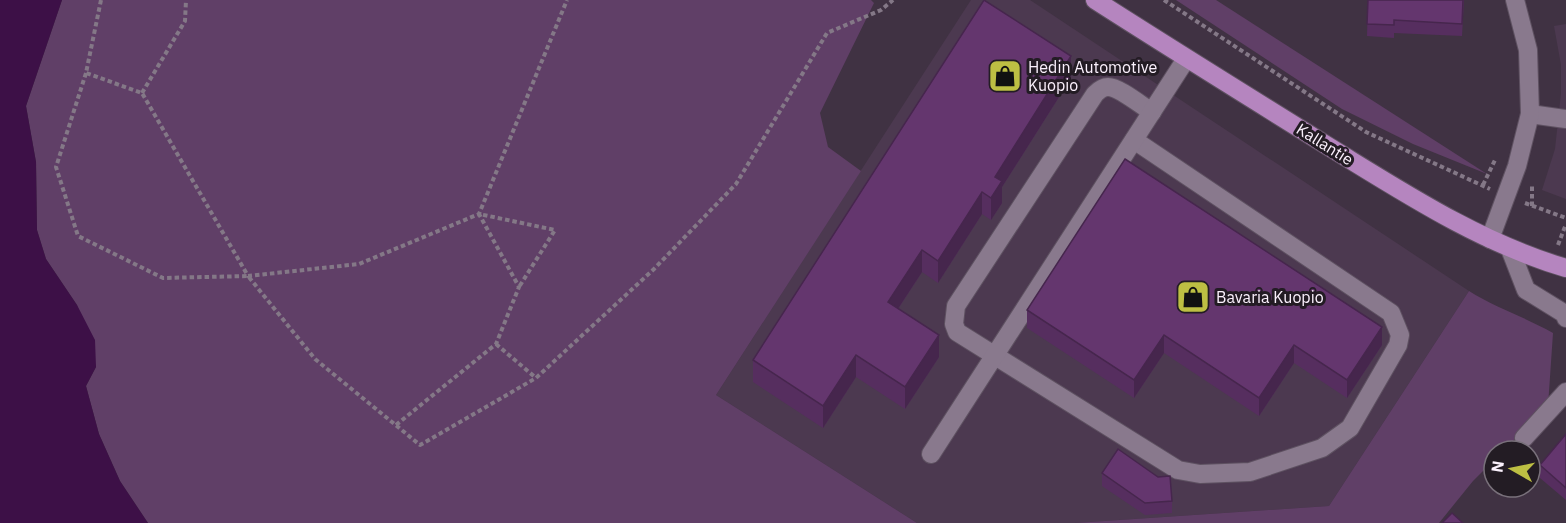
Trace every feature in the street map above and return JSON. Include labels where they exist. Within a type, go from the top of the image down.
[{"type":"main road","name":"Kallantie","points":[[1095,0],[1186,59],[1433,211],[1510,249],[1566,268]]},
{"type":"street","points":[[1490,239],[1517,166],[1530,114],[1528,50],[1515,0]]},
{"type":"street","points":[[931,454],[1186,59]]},
{"type":"street","points":[[1134,140],[1391,313],[1400,335],[1398,345],[1350,428],[1322,448],[1251,472],[1200,474],[1178,470],[957,332],[954,324],[956,306],[1095,94],[1108,87],[1115,89],[1152,112]]},
{"type":"street","points":[[1530,114],[1566,119]]},
{"type":"street","points":[[1510,249],[1526,290],[1565,314],[1566,318]]},
{"type":"street","points":[[1524,438],[1566,392]]},
{"type":"path","points":[[101,0],[86,73],[56,167],[78,236],[163,278],[248,276],[359,264],[479,214],[555,230],[519,287],[496,344],[396,425]]},
{"type":"path","points":[[142,93],[185,21],[186,0]]},
{"type":"path","points":[[479,214],[567,0]]},
{"type":"path","points":[[86,73],[142,93],[248,276],[315,359],[420,445],[536,378],[654,269],[736,184],[827,33],[881,10],[893,0]]},
{"type":"path","points":[[1164,0],[1366,132],[1505,196],[1566,218]]},
{"type":"path","points":[[1483,185],[1497,157]]},
{"type":"path","points":[[479,214],[519,287]]},
{"type":"path","points":[[496,344],[536,378]]},
{"type":"shaded area","points":[[0,0],[62,0],[26,106],[36,162],[37,230],[46,259],[77,305],[95,340],[96,367],[86,386],[99,434],[120,481],[148,523],[0,523]]},
{"type":"shaded area","points":[[62,0],[871,0],[874,3],[820,113],[828,147],[861,171],[716,395],[917,523],[148,523],[120,481],[99,434],[86,386],[96,367],[77,305],[46,259],[37,230],[36,162],[26,106]]},
{"type":"shaded area","points":[[971,0],[1030,0],[1469,291],[1329,506],[1075,523],[917,523],[716,395]]},
{"type":"shaded area","points":[[1176,0],[1216,0],[1487,174],[1413,144],[1342,109]]},
{"type":"shaded area","points":[[1566,24],[1566,199],[1542,190],[1555,149],[1561,93],[1561,65],[1554,26]]},
{"type":"shaded area","points":[[1469,291],[1553,333],[1548,406],[1515,439],[1482,439],[1482,472],[1439,523],[1075,523],[1329,506]]},
{"type":"building","points":[[984,0],[1071,56],[995,177],[1002,181],[991,198],[982,192],[938,261],[922,250],[888,302],[939,335],[905,387],[856,355],[823,406],[753,360]]},
{"type":"building","points":[[1368,0],[1463,0],[1462,24],[1394,20],[1394,25],[1367,24]]},
{"type":"building","points":[[1125,159],[1382,327],[1347,380],[1294,345],[1259,398],[1164,335],[1134,380],[1027,310]]},
{"type":"building","points":[[1566,434],[1566,488],[1542,467],[1542,463]]},
{"type":"building","points":[[1118,449],[1158,477],[1170,476],[1172,501],[1145,503],[1102,473]]},
{"type":"building","points":[[1452,513],[1463,523],[1442,523]]},
{"type":"place","name":"Hedin Automotive Kuopio","points":[[1005,76]]},
{"type":"place","name":"Bavaria Kuopio","points":[[1193,297]]}]
